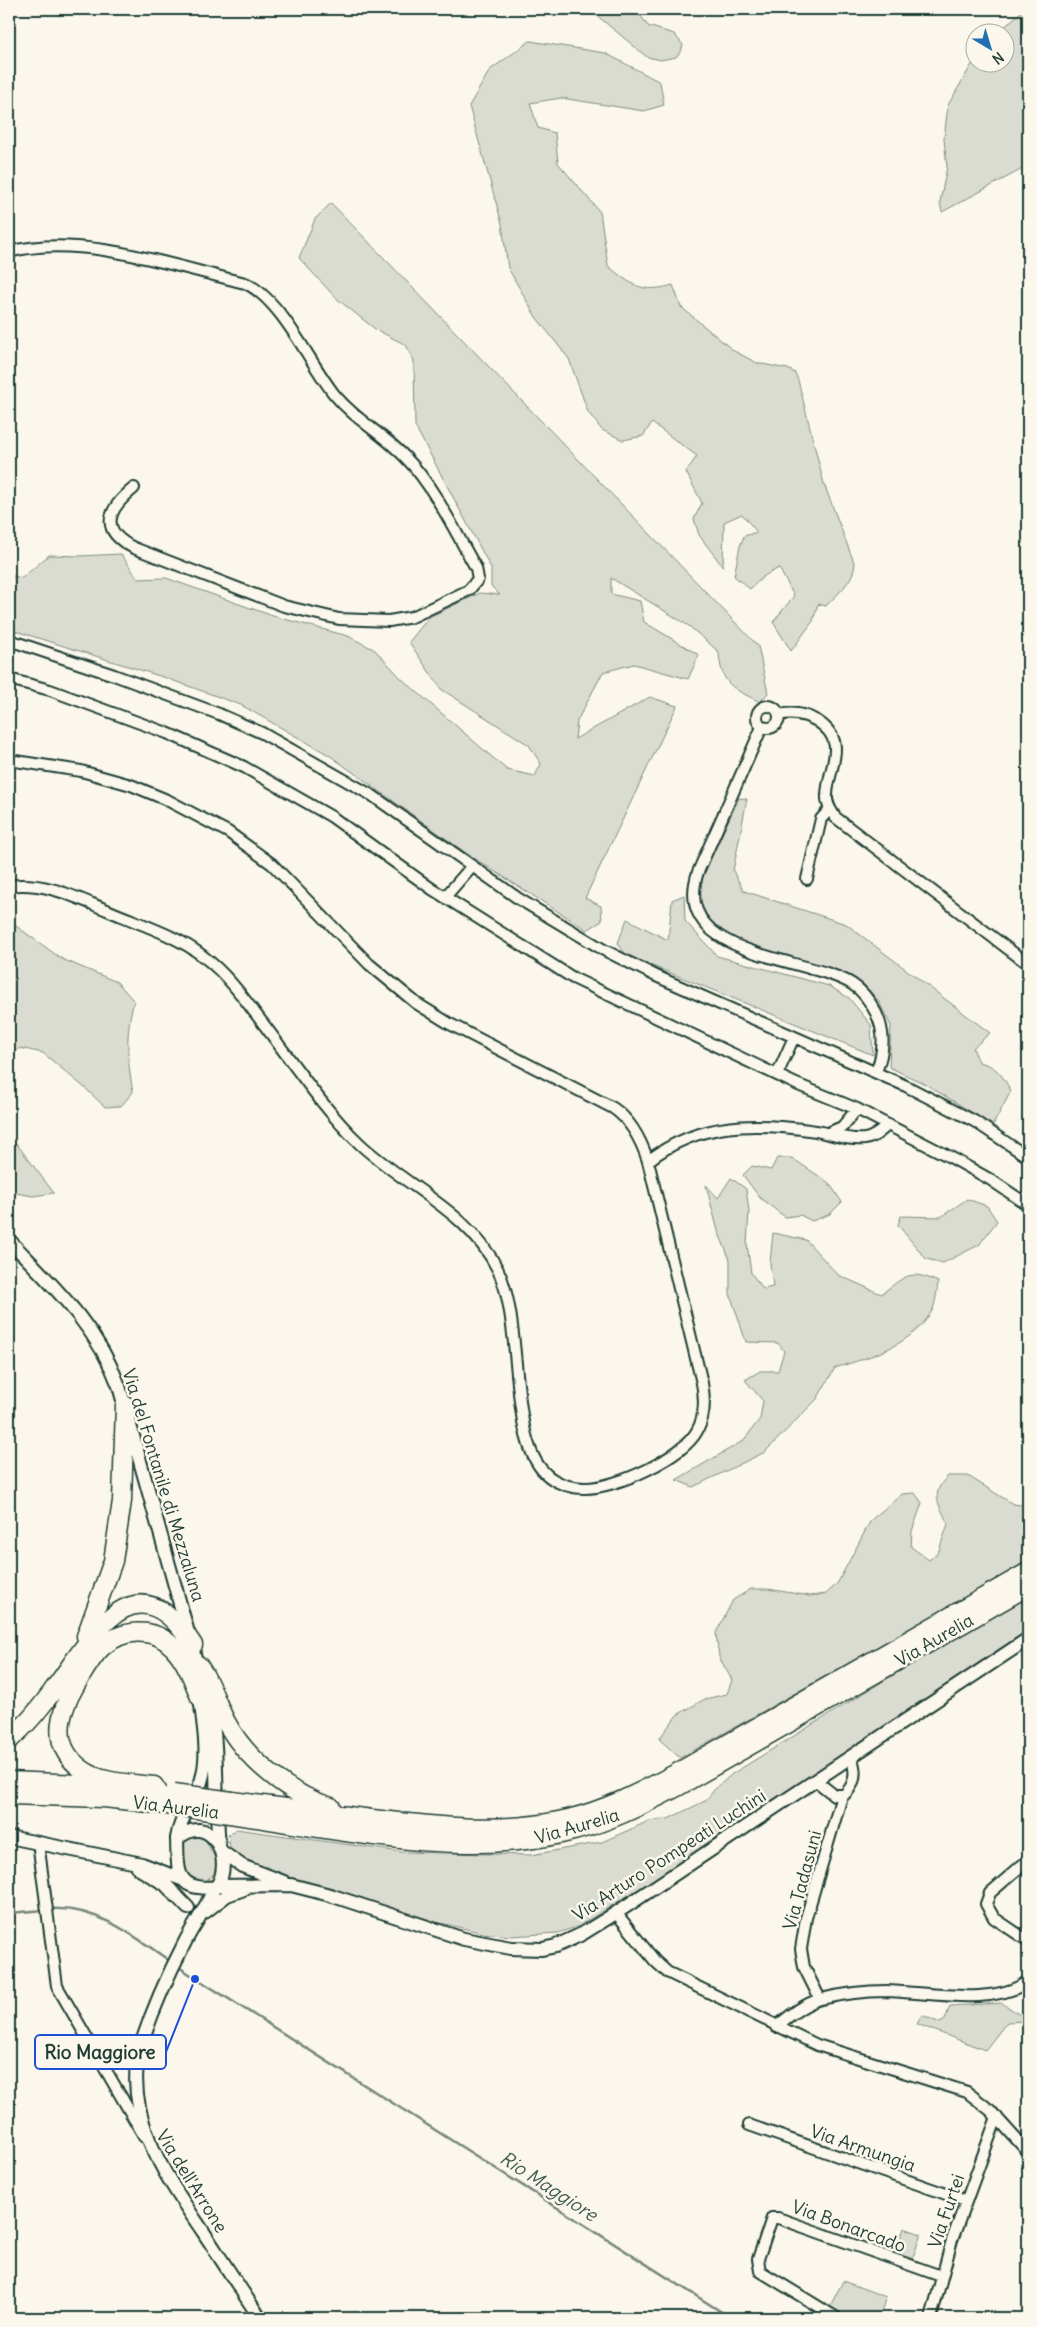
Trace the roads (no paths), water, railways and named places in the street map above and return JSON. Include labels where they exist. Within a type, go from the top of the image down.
[{"type":"highway","points":[[82,1650],[113,1561],[122,1501],[125,1405]]},
{"type":"highway","name":"Via Aurelia","points":[[231,1808],[465,1828],[516,1827],[569,1818],[606,1807],[673,1775],[1028,1571]]},
{"type":"highway","name":"Via Aurelia","points":[[9,1781],[103,1785],[399,1838],[459,1843],[525,1840],[574,1831],[626,1813],[679,1786],[1028,1586]]},
{"type":"highway","points":[[9,1740],[37,1713],[100,1626],[124,1608],[137,1605],[149,1606],[170,1616],[193,1645]]},
{"type":"highway","points":[[169,1797],[154,1786],[103,1780],[79,1767],[70,1757],[62,1739],[60,1721],[65,1702],[101,1648],[118,1637],[134,1632],[156,1635],[174,1648],[201,1691]]},
{"type":"highway","points":[[198,1665],[206,1677],[224,1719],[235,1738],[287,1786],[327,1806],[383,1816],[394,1822]]},
{"type":"highway","name":"Via Aurelia","points":[[9,1795],[104,1798],[169,1797]]},
{"type":"street","points":[[9,252],[52,245],[102,250],[245,283],[255,288],[274,306],[321,377],[347,409],[397,449],[414,466],[476,568],[478,579],[467,591],[423,612],[400,620],[339,619],[302,612],[124,543],[112,529],[111,515],[117,502],[134,488]]},
{"type":"street","points":[[9,640],[99,669],[252,728],[373,796],[519,900],[613,955],[876,1072],[974,1121],[1028,1157]]},
{"type":"street","points":[[9,679],[50,690],[157,730],[244,768],[332,817],[446,897],[574,978],[777,1075],[857,1109],[984,1176],[1028,1205]]},
{"type":"street","points":[[771,706],[779,715],[778,722],[773,727],[762,727],[757,718],[761,709],[771,706]]},
{"type":"street","points":[[779,715],[794,714],[812,719],[824,727],[832,737],[835,756],[827,795],[830,808],[835,816],[1028,964]]},
{"type":"street","points":[[762,727],[698,872],[694,888],[696,904],[706,924],[727,941],[749,950],[838,978],[861,992],[873,1008],[883,1032],[880,1063],[876,1072]]},
{"type":"street","points":[[9,760],[81,771],[131,785],[167,800],[228,832],[272,864],[369,964],[416,1003],[450,1024],[617,1111],[636,1134],[648,1161],[702,1384],[702,1417],[692,1438],[679,1452],[667,1460],[605,1486],[592,1488],[573,1487],[549,1477],[537,1465],[530,1453],[525,1436],[512,1324],[506,1291],[495,1264],[468,1228],[382,1163],[353,1137],[233,985],[203,956],[172,938],[57,890],[35,885],[9,886]]},
{"type":"street","points":[[807,879],[821,819],[830,808]]},
{"type":"street","points":[[446,897],[472,866]]},
{"type":"street","points":[[777,1075],[794,1037]]},
{"type":"street","points":[[828,1133],[842,1127],[857,1109]]},
{"type":"street","points":[[648,1161],[680,1140],[724,1128],[775,1127],[828,1133],[851,1139],[866,1139],[876,1135],[888,1125]]},
{"type":"street","name":"Via del Fontanile di Mezzaluna","points":[[9,1240],[77,1312],[90,1329],[109,1362],[125,1405],[193,1645],[201,1691],[205,1743],[204,1770],[197,1790],[181,1821],[177,1839]]},
{"type":"street","name":"Via Arturo Pompeati Luchini","points":[[220,1848],[242,1866],[291,1885],[330,1895],[464,1940],[511,1948],[542,1949],[560,1945],[616,1913],[1028,1639]]},
{"type":"street","name":"Via del Fontanile di Mezzaluna","points":[[201,1691],[207,1695],[217,1755],[217,1820],[220,1848]]},
{"type":"street","name":"Via Tadasuni","points":[[820,1999],[804,1967],[801,1949],[806,1918],[842,1796],[850,1789],[855,1776],[855,1768],[850,1757]]},
{"type":"street","points":[[815,1780],[834,1796],[842,1796]]},
{"type":"street","points":[[160,2163],[146,2135],[139,2102],[137,2078],[139,2055],[149,2024],[183,1947],[224,1870],[220,1848],[210,1835],[201,1831],[186,1832],[177,1839],[178,1860],[188,1908],[183,1947]]},
{"type":"street","points":[[9,1837],[153,1867],[199,1888],[216,1887]]},
{"type":"street","name":"Via dell'Arrone","points":[[38,1842],[47,1919],[59,1990],[100,2058],[160,2163],[167,2179],[260,2318]]},
{"type":"street","points":[[1028,1860],[990,1893],[986,1904],[989,1912],[997,1921],[1028,1941]]},
{"type":"street","points":[[126,1861],[162,1882],[188,1908]]},
{"type":"street","name":"Via Arturo Pompeati Luchini","points":[[201,1915],[232,1893],[262,1885]]},
{"type":"street","name":"Via Arturo Pompeati Luchini","points":[[216,1887],[291,1885]]},
{"type":"street","points":[[616,1913],[663,1968],[776,2027],[817,2045],[963,2090],[979,2100],[997,2117],[1028,2152]]},
{"type":"street","points":[[776,2027],[800,2009],[820,1999],[888,1991],[989,1996],[1010,1992],[1028,1981]]},
{"type":"street","points":[[100,2058],[116,2062],[139,2055]]},
{"type":"street","name":"Via Furtei","points":[[931,2318],[941,2276],[997,2117]]},
{"type":"street","name":"Via Armungia","points":[[748,2125],[966,2201]]},
{"type":"street","name":"Via Bonarcado","points":[[837,2318],[760,2271],[758,2259],[769,2222],[773,2218],[941,2276]]},
{"type":"waterway","name":"Rio Maggiore","points":[[50,1909],[84,1912],[115,1925],[144,1942],[171,1962]]},
{"type":"waterway","name":"Rio Maggiore","points":[[9,1913],[45,1910]]},
{"type":"waterway","name":"Rio Maggiore","points":[[177,1966],[731,2318]]},
{"type":"place","name":"Rio Maggiore","points":[[195,1979]]}]
